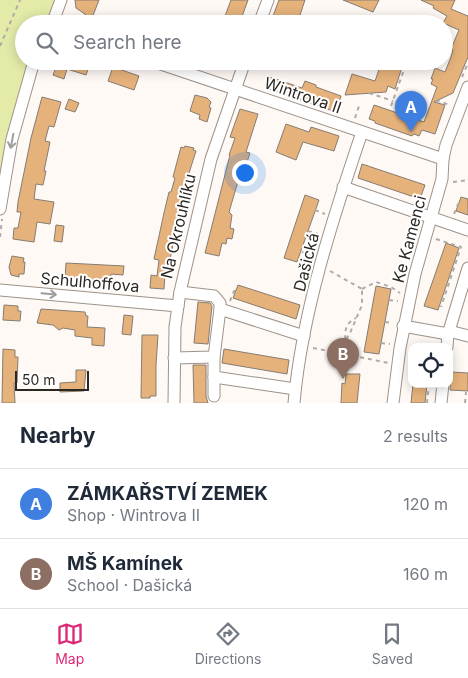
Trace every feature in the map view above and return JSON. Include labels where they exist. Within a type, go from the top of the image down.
[{"type":"street","points":[[55,15],[61,0]]},
{"type":"street","points":[[262,15],[268,0]]},
{"type":"street","points":[[0,209],[12,139],[31,70]]},
{"type":"street","name":"Wintrova II","points":[[178,70],[443,159]]},
{"type":"street","name":"Na Okrouhlíku","points":[[174,403],[175,327],[180,292],[209,168],[241,70]]},
{"type":"street","name":"Ke Kamenci","points":[[394,403],[401,325],[442,179],[443,159],[448,137],[468,87]]},
{"type":"street","name":"Dašická","points":[[294,403],[304,341],[321,266],[334,216],[362,132]]},
{"type":"street","points":[[344,187],[468,230]]},
{"type":"street","points":[[448,343],[468,268]]},
{"type":"street","name":"Schulhoffova","points":[[0,290],[178,306]]},
{"type":"street","points":[[180,292],[214,296],[220,303],[214,357],[214,396]]},
{"type":"street","points":[[220,309],[304,341]]},
{"type":"street","points":[[401,325],[468,336]]},
{"type":"street","points":[[174,358],[214,357]]},
{"type":"street","points":[[214,377],[295,389]]},
{"type":"street","points":[[441,403],[443,388]]},
{"type":"path","points":[[0,46],[20,0]]},
{"type":"path","points":[[391,106],[404,70]]},
{"type":"path","points":[[369,93],[393,101]]},
{"type":"path","points":[[437,103],[438,101],[451,105]]},
{"type":"path","points":[[354,120],[358,106]]},
{"type":"path","points":[[442,179],[448,182],[468,180]]},
{"type":"path","points":[[430,237],[461,247],[441,307]]},
{"type":"path","points":[[321,266],[362,290]]},
{"type":"path","points":[[362,290],[376,282],[404,294]]},
{"type":"path","points":[[338,353],[350,333],[362,305],[362,290]]},
{"type":"path","points":[[389,300],[403,302]]},
{"type":"path","points":[[348,355],[344,332],[350,320],[356,318]]},
{"type":"path","points":[[385,322],[401,325]]},
{"type":"path","points":[[304,341],[338,353],[392,363]]},
{"type":"path","points":[[381,343],[394,344]]},
{"type":"path","points":[[426,403],[428,388]]},
{"type":"path","points":[[465,403],[466,392]]},
{"type":"green space","points":[[0,0],[57,0],[49,15],[15,15],[15,70],[27,70],[21,87],[0,176]]},
{"type":"building","points":[[75,0],[99,0],[93,15],[85,15],[76,8]]},
{"type":"building","points":[[231,0],[248,0],[243,15],[225,15]]},
{"type":"building","points":[[279,0],[305,0],[300,15],[273,15]]},
{"type":"building","points":[[343,0],[379,0],[373,12]]},
{"type":"building","points":[[421,0],[455,0],[451,9],[468,16],[468,57],[453,93],[434,102],[445,105],[435,134],[422,130],[419,136],[414,134],[412,136],[375,123],[375,121],[369,119],[374,105],[424,122],[437,87],[431,84],[434,70],[445,72],[446,70],[453,70],[453,44],[459,30],[453,27],[453,15],[445,15],[433,8],[434,6]]},
{"type":"building","points":[[55,70],[67,70],[64,79],[53,75]]},
{"type":"building","points":[[70,70],[88,70],[86,75]]},
{"type":"building","points":[[112,70],[122,70],[139,76],[134,90],[108,81]]},
{"type":"building","points":[[379,70],[401,70],[395,89],[388,86],[386,92],[345,95],[352,74],[375,81]]},
{"type":"building","points":[[270,77],[302,88],[305,81],[341,96],[336,112],[266,88]]},
{"type":"building","points":[[195,95],[207,98],[211,102],[207,122],[199,119],[200,115],[190,111]]},
{"type":"building","points":[[42,97],[61,102],[54,127],[49,126],[45,141],[50,142],[44,171],[46,171],[43,185],[36,184],[34,199],[54,202],[50,224],[37,222],[34,242],[13,239],[14,228],[18,228],[21,212],[17,212],[18,202],[31,138]]},
{"type":"building","points":[[69,99],[79,103],[75,112],[65,109]]},
{"type":"building","points":[[240,109],[258,114],[246,152],[250,153],[245,169],[242,168],[229,212],[232,215],[230,228],[234,229],[232,239],[227,238],[226,244],[222,243],[219,256],[205,253],[229,155],[235,138],[230,137]]},
{"type":"building","points":[[286,124],[309,132],[311,127],[339,136],[334,151],[303,142],[296,160],[276,152]]},
{"type":"building","points":[[185,146],[194,148],[193,150],[196,151],[182,195],[171,255],[169,261],[166,261],[164,289],[150,288],[151,275],[157,276],[159,260],[154,259],[169,192],[171,192],[175,178],[173,177],[181,147],[184,148]]},
{"type":"building","points":[[362,164],[425,185],[420,199],[358,178]]},
{"type":"building","points":[[305,195],[319,200],[297,262],[284,258]]},
{"type":"building","points":[[461,197],[468,199],[468,215],[456,211]]},
{"type":"building","points":[[56,225],[64,226],[62,242],[54,241]]},
{"type":"building","points":[[446,243],[459,248],[438,310],[424,306]]},
{"type":"building","points":[[12,256],[24,258],[24,274],[19,274],[19,277],[11,275],[9,267]]},
{"type":"building","points":[[66,263],[124,266],[123,275],[111,274],[110,285],[98,284],[99,281],[65,278]]},
{"type":"building","points":[[238,285],[300,305],[296,319],[233,298]]},
{"type":"building","points":[[376,286],[391,289],[379,354],[364,352]]},
{"type":"building","points":[[198,302],[210,303],[212,306],[208,344],[194,343]]},
{"type":"building","points":[[4,305],[18,306],[18,311],[21,311],[20,321],[3,320]]},
{"type":"building","points":[[41,309],[85,312],[86,316],[88,316],[87,327],[105,328],[104,346],[92,345],[92,338],[75,336],[75,330],[63,328],[59,330],[53,325],[37,323]]},
{"type":"building","points":[[124,315],[133,316],[131,335],[122,334]]},
{"type":"building","points":[[142,335],[158,335],[156,396],[150,396],[150,398],[141,398]]},
{"type":"building","points":[[3,349],[15,350],[15,357],[18,357],[17,383],[14,383],[15,403],[2,403]]},
{"type":"building","points":[[224,349],[289,360],[287,374],[222,363]]},
{"type":"building","points":[[193,365],[206,365],[206,396],[208,403],[194,403]]},
{"type":"building","points":[[76,370],[86,370],[84,391],[60,392],[60,383],[76,382]]},
{"type":"building","points":[[453,372],[468,373],[468,391],[450,390],[450,388],[453,388]]},
{"type":"building","points":[[346,374],[360,374],[357,403],[341,403],[342,383],[345,384]]},
{"type":"building","points":[[413,388],[427,388],[425,403],[411,403]]},
{"type":"place","name":"ZÁMKAŘSTVÍ ZEMEK","points":[[411,132]]},
{"type":"place","name":"MŠ Kamínek","points":[[343,379]]}]
